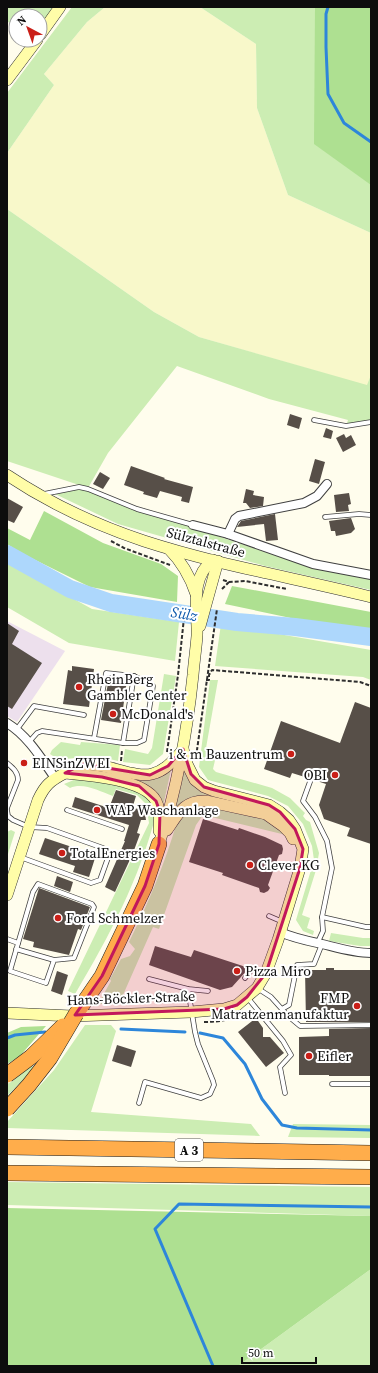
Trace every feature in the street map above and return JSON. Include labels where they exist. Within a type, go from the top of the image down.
[{"type":"highway","points":[[7,1109],[29,1085],[50,1058],[76,1014],[102,976],[145,886],[158,844]]},
{"type":"highway","points":[[7,1075],[31,1057],[76,1014]]},
{"type":"highway","name":"A 3","points":[[7,1147],[371,1153]]},
{"type":"highway","name":"A 3","points":[[7,1173],[371,1177]]},
{"type":"street","points":[[48,24],[60,7]]},
{"type":"street","points":[[7,80],[31,48]]},
{"type":"street","name":"Sülztalstraße","points":[[7,475],[76,514],[114,530],[169,549],[371,597]]},
{"type":"street","name":"Sülztalstraße","points":[[228,534],[234,519],[239,516],[304,503],[317,496],[327,484]]},
{"type":"street","name":"Sülztalstraße","points":[[193,525],[228,534],[313,564],[371,575]]},
{"type":"street","points":[[169,549],[183,565],[189,575],[196,594]]},
{"type":"street","points":[[158,844],[174,790],[183,749],[196,637],[196,594],[198,583],[201,574],[208,564],[216,561]]},
{"type":"street","points":[[196,637],[209,596],[216,561]]},
{"type":"street","points":[[7,723],[17,729],[29,742],[55,778]]},
{"type":"street","points":[[7,895],[43,788],[55,778],[84,764],[150,775],[159,772],[168,766],[183,749]]},
{"type":"street","name":"Hans-Böckler-Straße","points":[[7,1013],[72,1016],[192,1017],[237,1005],[257,988],[266,973],[281,927],[300,868],[302,849],[295,829],[289,820],[280,812],[269,805],[214,791],[204,787],[195,780],[191,774],[183,749]]},
{"type":"street","points":[[65,773],[102,776],[139,786],[150,792],[156,801],[160,812],[158,844]]},
{"type":"street","points":[[158,844],[179,812],[188,804],[197,801],[206,801],[266,814],[275,819],[290,833],[301,860]]},
{"type":"street","points":[[281,927],[288,936],[336,949],[371,953]]},
{"type":"lane","points":[[314,420],[346,426],[371,422]]},
{"type":"lane","name":"Sülztalstraße","points":[[40,495],[80,487],[138,508],[193,525]]},
{"type":"lane","points":[[325,517],[359,514],[371,515]]},
{"type":"lane","points":[[29,742],[37,733],[42,731],[123,743],[137,743],[144,740],[153,686],[134,676],[106,673],[94,738]]},
{"type":"lane","points":[[123,743],[134,676]]},
{"type":"lane","points":[[17,729],[34,706],[84,715]]},
{"type":"lane","points":[[7,763],[16,770],[18,775],[18,780],[7,809],[8,816],[13,820],[29,827],[47,828],[103,848],[109,855],[100,880],[91,883],[19,857]]},
{"type":"lane","points":[[282,1009],[289,1005],[297,965],[314,964],[323,931],[322,917],[332,868],[326,841],[315,817],[303,801],[311,779]]},
{"type":"lane","points":[[67,810],[122,829]]},
{"type":"lane","points":[[16,949],[54,960],[74,958],[94,907],[92,904],[38,884],[33,892],[16,949],[10,971],[46,983],[54,960]]},
{"type":"lane","points":[[269,916],[281,927]]},
{"type":"lane","points":[[322,917],[371,927]]},
{"type":"lane","points":[[7,939],[18,943]]},
{"type":"lane","points":[[245,978],[252,969],[266,973]]},
{"type":"lane","points":[[149,979],[188,989],[208,991]]},
{"type":"lane","points":[[257,988],[271,997],[300,1026],[371,1025]]},
{"type":"lane","points":[[139,1103],[145,1082],[201,1098],[210,1094],[213,1090],[213,1080],[198,1044],[188,989]]},
{"type":"lane","points":[[247,997],[283,1041],[291,1055],[280,1067],[285,1093]]},
{"type":"lane","points":[[332,1084],[371,1084]]},
{"type":"path","points":[[220,592],[229,582]]},
{"type":"path","points":[[196,758],[217,604]]},
{"type":"path","points":[[178,675],[185,608]]},
{"type":"path","points":[[206,679],[209,680],[209,675],[212,670],[360,682],[371,686]]},
{"type":"path","points":[[120,764],[123,743]]},
{"type":"path","points":[[192,1017],[210,1022],[225,1020],[239,1017],[256,1007]]},
{"type":"highlighted area","points":[[183,749],[191,774],[204,787],[269,805],[280,812],[295,829],[303,849],[300,868],[266,973],[247,997],[237,1005],[224,1009],[75,1015],[102,976],[145,886],[159,844],[160,812],[156,801],[139,786],[102,777],[65,773],[83,764],[150,775],[168,766]]},
{"type":"shaded area","points":[[7,621],[65,651],[17,722],[7,716]]},
{"type":"green space","points":[[7,7],[55,7],[48,16],[48,8],[8,8],[8,22]]},
{"type":"green space","points":[[72,7],[105,7],[87,22],[44,74],[54,85],[7,153],[7,93],[41,48],[48,48],[48,39]]},
{"type":"green space","points":[[105,7],[200,7],[256,44],[257,108],[288,195],[371,233],[371,375],[368,386],[199,337],[154,312],[7,209],[7,153],[54,85],[44,74],[87,22]]},
{"type":"green space","points":[[200,7],[371,7],[371,233],[288,195],[257,108],[256,44]]},
{"type":"green space","points":[[315,7],[371,7],[371,185],[314,144]]},
{"type":"green space","points":[[7,209],[154,312],[199,337],[367,385],[371,375],[371,423],[347,423],[348,420],[269,399],[177,366],[108,453],[88,488],[7,461]]},
{"type":"green space","points":[[79,488],[309,567],[371,577],[371,590],[265,566],[118,524],[55,494]]},
{"type":"green space","points":[[44,511],[103,543],[161,564],[178,576],[177,602],[90,587],[21,553],[7,544],[7,528],[30,540]]},
{"type":"green space","points":[[7,562],[92,609],[179,622],[175,661],[69,643],[7,607]]},
{"type":"green space","points":[[232,586],[371,612],[371,635],[225,604]]},
{"type":"green space","points":[[221,624],[371,650],[371,680],[363,677],[215,666]]},
{"type":"green space","points":[[164,674],[176,676],[163,754],[150,765],[123,762],[125,749],[148,754],[152,748]]},
{"type":"green space","points":[[210,680],[218,680],[206,748],[216,756],[213,769],[216,772],[272,788],[290,798],[305,813],[303,816],[310,822],[319,853],[316,870],[302,915],[310,918],[307,928],[314,931],[313,935],[303,931],[296,920],[314,860],[312,846],[303,824],[288,806],[268,796],[208,780],[199,767]]},
{"type":"green space","points":[[61,742],[80,745],[81,742],[120,745],[118,761],[96,756],[65,759],[55,757],[50,754],[52,750]]},
{"type":"green space","points":[[172,765],[162,811],[155,794],[147,786],[119,777],[82,768],[87,767],[134,778],[152,779],[158,778]]},
{"type":"green space","points":[[184,767],[191,784],[202,792],[230,801],[268,809],[207,798],[172,816]]},
{"type":"green space","points":[[74,780],[92,780],[124,786],[134,790],[149,799],[156,814],[141,861],[122,907],[100,951],[75,994],[68,991],[149,823],[146,804],[137,795],[116,789],[113,796],[91,788],[75,786],[70,788],[64,784]]},
{"type":"green space","points":[[199,805],[262,817],[286,835],[203,815],[196,825],[159,929],[153,927],[119,1004],[98,1004],[121,959],[130,956],[135,949],[129,942],[156,883],[181,814]]},
{"type":"green space","points":[[11,830],[15,832],[8,854],[7,832]]},
{"type":"green space","points":[[331,933],[371,938],[371,946],[360,946],[329,941]]},
{"type":"green space","points":[[85,1025],[111,1025],[116,1031],[91,1112],[251,1124],[260,1136],[7,1128],[7,1122],[54,1070]]},
{"type":"green space","points":[[46,1026],[20,1056],[7,1064],[7,1033],[21,1027]]},
{"type":"green space","points":[[30,1065],[35,1068],[7,1096],[7,1084],[13,1081]]},
{"type":"green space","points":[[293,1124],[371,1125],[371,1138],[288,1137]]},
{"type":"green space","points":[[7,1182],[371,1187],[371,1216],[7,1205]]},
{"type":"green space","points":[[7,1208],[371,1216],[371,1269],[238,1366],[7,1366]]},
{"type":"green space","points":[[371,1269],[371,1366],[238,1366]]},
{"type":"building","points":[[290,414],[302,418],[299,429],[287,425]]},
{"type":"building","points":[[326,428],[333,431],[331,439],[323,437]]},
{"type":"building","points":[[344,434],[346,438],[351,435],[356,445],[343,452],[336,438]]},
{"type":"building","points":[[315,459],[325,462],[319,484],[309,481]]},
{"type":"building","points":[[131,466],[165,478],[164,479],[193,487],[189,503],[181,501],[182,497],[160,491],[157,498],[143,494],[144,492],[124,485]]},
{"type":"building","points":[[100,472],[110,478],[103,489],[93,484]]},
{"type":"building","points":[[246,489],[254,491],[253,495],[264,497],[263,506],[250,508],[246,503],[243,503]]},
{"type":"building","points":[[349,493],[351,504],[348,505],[349,511],[336,512],[334,495]]},
{"type":"building","points":[[7,498],[23,507],[14,523],[7,520]]},
{"type":"building","points":[[275,514],[278,540],[266,541],[264,524],[237,527],[241,521]]},
{"type":"building","points":[[351,518],[355,529],[351,533],[336,536],[335,531],[331,531],[329,521]]},
{"type":"building","points":[[7,623],[19,631],[12,644],[42,663],[12,709],[7,706]]},
{"type":"building","name":"RheinBerg Gambler Center","points":[[72,666],[94,669],[89,707],[63,704],[68,670],[72,671]]},
{"type":"building","points":[[109,678],[127,680],[121,723],[101,720]]},
{"type":"building","name":"OBI","points":[[355,702],[371,708],[371,844],[347,836],[350,828],[324,819],[319,805],[326,784],[314,780],[314,777],[312,776],[308,778],[292,773],[290,778],[264,769],[281,721],[340,743]]},
{"type":"building","points":[[116,790],[136,796],[132,809],[144,808],[146,820],[141,820],[137,833],[140,834],[115,892],[105,887],[125,841],[129,825],[72,807],[75,797],[109,808]]},
{"type":"building","points":[[203,819],[238,830],[239,828],[282,845],[282,854],[279,855],[268,885],[270,888],[268,891],[264,893],[260,892],[259,888],[222,875],[223,873],[189,862]]},
{"type":"building","points":[[45,838],[96,855],[89,877],[73,872],[75,866],[39,854]]},
{"type":"building","points":[[57,876],[73,882],[70,892],[54,886]]},
{"type":"building","name":"Ford Schmelzer","points":[[39,888],[90,907],[81,930],[78,929],[69,955],[33,947],[34,942],[23,939]]},
{"type":"building","points":[[155,946],[191,957],[194,950],[249,968],[232,987],[220,990],[149,965]]},
{"type":"building","points":[[326,968],[334,968],[334,970],[371,970],[371,1022],[306,1022],[305,970],[326,970]]},
{"type":"building","points":[[57,971],[68,975],[62,995],[51,991]]},
{"type":"building","points":[[256,1018],[263,1028],[263,1037],[270,1037],[284,1053],[266,1067],[238,1032]]},
{"type":"building","points":[[371,1028],[371,1076],[299,1075],[299,1037],[329,1036],[329,1029]]},
{"type":"building","points":[[117,1045],[136,1051],[131,1067],[112,1061]]},
{"type":"waterway","points":[[328,7],[326,14],[328,94],[344,123],[371,142]]},
{"type":"waterway","name":"Sülz","points":[[7,554],[70,589],[111,603],[237,622],[295,627],[371,637]]},
{"type":"waterway","points":[[121,1029],[185,1032]]},
{"type":"waterway","points":[[7,1038],[15,1035],[45,1032]]},
{"type":"waterway","points":[[200,1033],[223,1038],[245,1064],[262,1099],[282,1125],[297,1128],[371,1130]]},
{"type":"waterway","points":[[213,1366],[155,1229],[179,1204],[371,1207]]},
{"type":"place","name":"RheinBerg Gambler Center","points":[[79,687]]},
{"type":"place","name":"McDonald's","points":[[113,714]]},
{"type":"place","name":"i & m Bauzentrum","points":[[291,754]]},
{"type":"place","name":"EINSinZWEI","points":[[24,763]]},
{"type":"place","name":"OBI","points":[[335,775]]},
{"type":"place","name":"WAP Waschanlage","points":[[97,810]]},
{"type":"place","name":"TotalEnergies","points":[[62,853]]},
{"type":"place","name":"Clever KG","points":[[250,865]]},
{"type":"place","name":"Ford Schmelzer","points":[[58,918]]},
{"type":"place","name":"Pizza Miro","points":[[237,971]]},
{"type":"place","name":"FMP Matratzenmanufaktur","points":[[357,1006]]},
{"type":"place","name":"Eifler","points":[[309,1056]]}]
